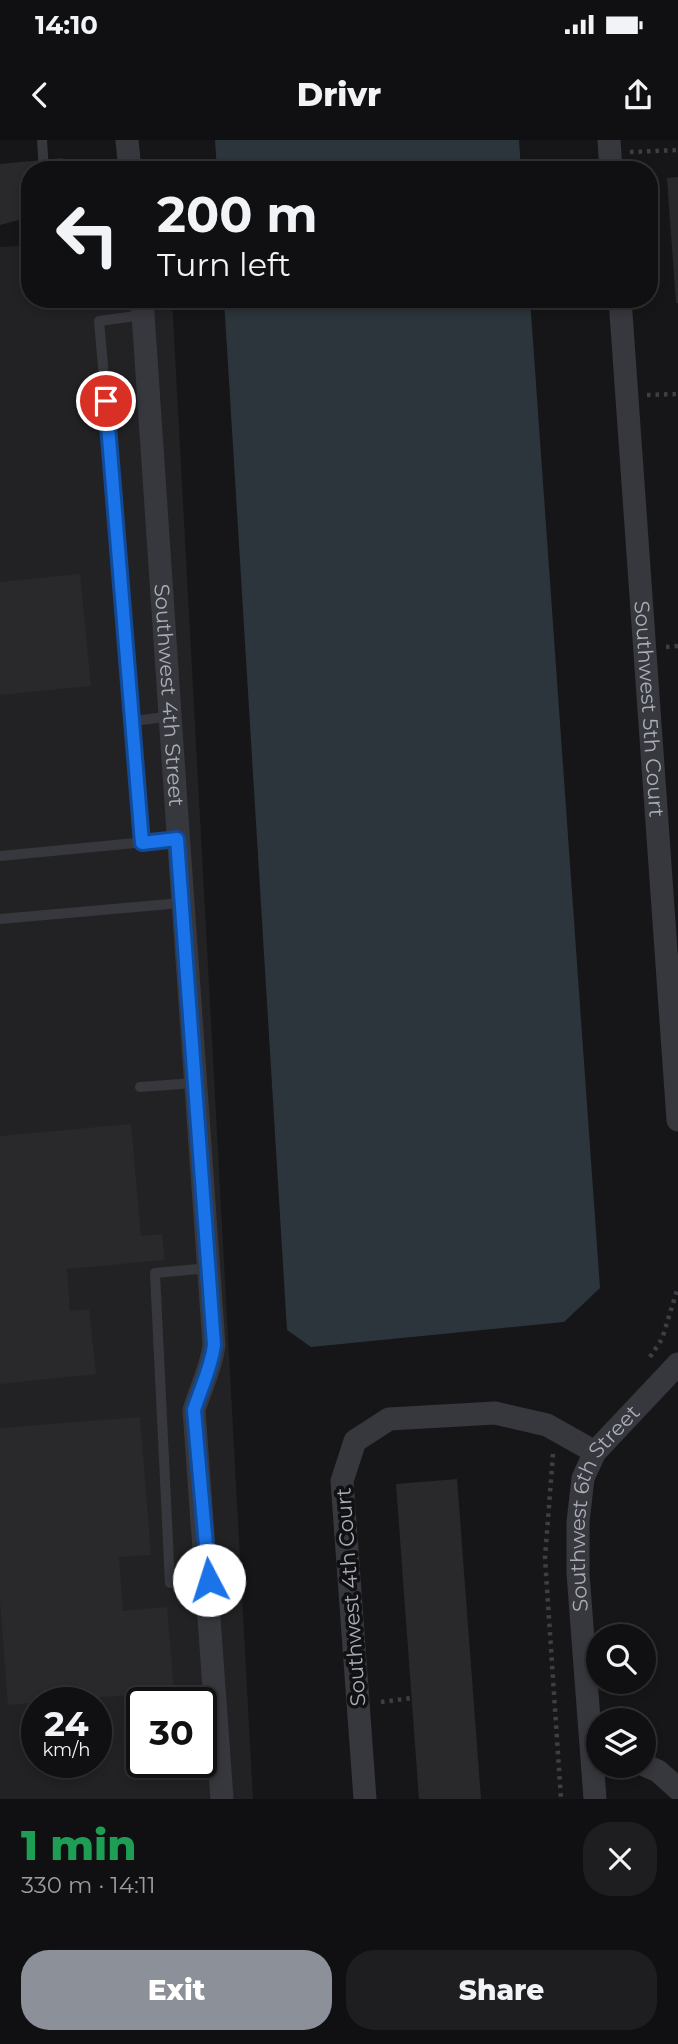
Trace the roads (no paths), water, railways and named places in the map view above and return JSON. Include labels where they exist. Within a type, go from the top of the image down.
[{"type":"street","points":[[127,140],[129,161]]},
{"type":"street","name":"Southwest 4th Street","points":[[142,308],[172,716],[181,903],[214,1345],[211,1371],[201,1386],[194,1410],[209,1580],[222,1799]]},
{"type":"street","name":"Southwest 5th Court","points":[[621,308],[678,1119]]},
{"type":"street","name":"Southwest 6th Street","points":[[590,1708],[578,1573],[578,1522],[583,1478],[595,1452],[678,1364]]},
{"type":"street","name":"Southwest 4th Court","points":[[365,1799],[342,1481],[355,1441],[389,1419],[495,1413],[547,1425],[595,1452]]},
{"type":"street","points":[[656,1770],[678,1789]]},
{"type":"street","name":"Southwest 6th Street","points":[[595,1778],[595,1799]]},
{"type":"lane","points":[[42,140],[43,161]]},
{"type":"lane","points":[[139,308],[99,321],[142,843]]},
{"type":"lane","points":[[134,721],[172,716]]},
{"type":"lane","points":[[0,856],[177,839]]},
{"type":"lane","points":[[0,919],[181,903]]},
{"type":"lane","points":[[140,1087],[194,1083]]},
{"type":"lane","points":[[209,1268],[155,1273],[170,1583],[209,1580]]}]
